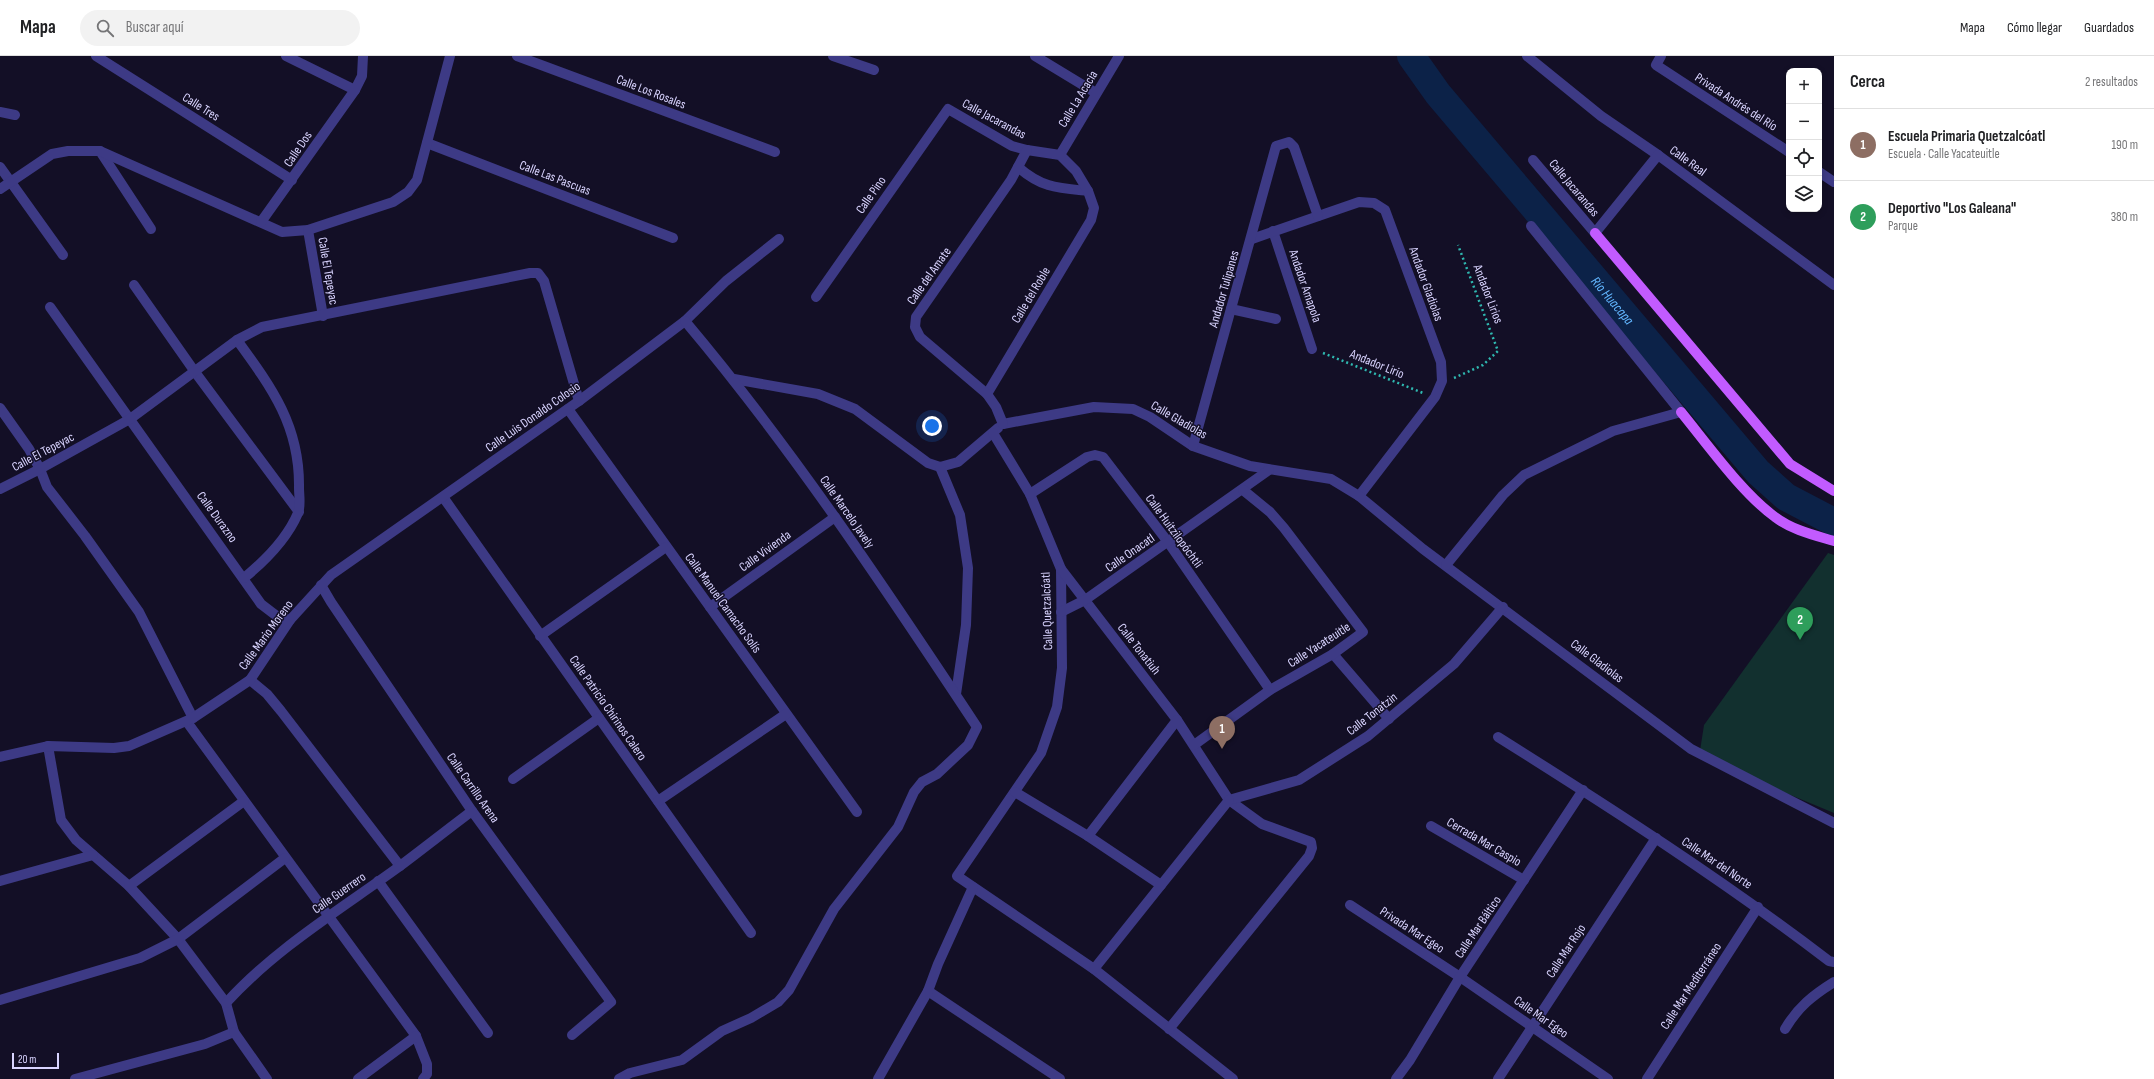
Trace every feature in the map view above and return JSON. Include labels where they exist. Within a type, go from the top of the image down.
[{"type":"main road","points":[[1595,233],[1790,464],[1834,490]]},
{"type":"main road","points":[[1681,412],[1752,496],[1775,518],[1802,532],[1834,541]]},
{"type":"street","name":"Calle Tres","points":[[96,56],[292,180]]},
{"type":"street","points":[[286,56],[355,90]]},
{"type":"street","name":"Calle Dos","points":[[261,222],[355,90],[362,76],[363,56]]},
{"type":"street","name":"Calle El Tepeyac","points":[[0,489],[40,469],[130,419],[236,340],[262,327],[323,316],[308,230],[393,202],[408,192],[417,180],[450,56]]},
{"type":"street","name":"Calle Los Rosales","points":[[517,56],[775,152]]},
{"type":"street","points":[[833,56],[874,70]]},
{"type":"street","points":[[1035,56],[1096,93]]},
{"type":"street","name":"Calle La Acacia","points":[[1060,155],[1119,56]]},
{"type":"street","name":"Calle Real","points":[[1527,56],[1600,116],[1658,155],[1834,285]]},
{"type":"street","name":"Privada Andrés del Río","points":[[1661,56],[1656,65],[1786,150]]},
{"type":"street","name":"Calle Jacarandas","points":[[948,109],[1012,146],[1060,155]]},
{"type":"street","name":"Calle Pino","points":[[816,297],[948,109]]},
{"type":"street","points":[[0,112],[15,116]]},
{"type":"street","name":"Andador Tulipanes","points":[[1193,446],[1252,239],[1276,146],[1289,142],[1294,147],[1318,216]]},
{"type":"street","name":"Calle Las Pascuas","points":[[427,143],[673,238]]},
{"type":"street","name":"Calle del Amate","points":[[1003,424],[996,407],[987,394],[920,337],[916,327],[916,317],[1011,180],[1027,150]]},
{"type":"street","points":[[0,189],[10,180],[52,154],[68,151],[100,151],[282,232],[308,230]]},
{"type":"street","points":[[100,151],[151,229]]},
{"type":"street","points":[[1060,155],[1076,171],[1088,191]]},
{"type":"street","points":[[1595,233],[1658,155]]},
{"type":"street","name":"Calle Jacarandas","points":[[1533,160],[1595,233]]},
{"type":"street","points":[[0,167],[63,255]]},
{"type":"street","points":[[1018,167],[1032,179],[1044,184],[1088,191]]},
{"type":"street","points":[[1822,174],[1834,182]]},
{"type":"street","name":"Calle del Roble","points":[[987,394],[1091,220],[1094,208],[1088,191]]},
{"type":"street","name":"Andador Gladiolas","points":[[1318,216],[1359,202],[1374,203],[1385,210],[1441,362],[1442,381]]},
{"type":"street","points":[[1252,239],[1318,216]]},
{"type":"street","points":[[1446,565],[1503,495],[1524,475],[1613,431],[1681,412],[1531,226]]},
{"type":"street","name":"Andador Amapola","points":[[1273,231],[1312,349]]},
{"type":"street","name":"Calle Luis Donaldo Colosio","points":[[321,584],[580,401],[685,321],[726,281],[779,239]]},
{"type":"street","points":[[323,316],[530,273],[538,273],[544,281],[580,401]]},
{"type":"street","points":[[134,285],[195,372],[299,512]]},
{"type":"street","name":"Calle Durazno","points":[[50,307],[262,604],[278,617],[290,620]]},
{"type":"street","points":[[1231,309],[1276,319]]},
{"type":"street","name":"Calle Marcelo Javely","points":[[619,1079],[635,1071],[682,1060],[722,1031],[751,1018],[778,1002],[789,990],[834,909],[898,828],[914,792],[922,782],[937,774],[968,745],[977,727],[835,517],[734,379],[685,321]]},
{"type":"street","points":[[236,340],[271,386],[284,412],[294,441],[299,472],[299,512],[272,555],[244,578]]},
{"type":"street","points":[[734,379],[818,394],[855,409],[928,463],[940,467],[958,462],[1003,424]]},
{"type":"street","points":[[1359,496],[1434,397],[1442,381]]},
{"type":"street","name":"Calle Gladiolas","points":[[1003,424],[1094,407],[1133,409],[1150,417],[1193,446],[1250,466],[1331,479],[1359,496],[1446,565],[1691,749],[1834,824]]},
{"type":"street","points":[[0,408],[29,449],[40,469],[47,488],[85,536],[139,612],[190,720],[244,801],[285,858],[329,915],[416,1036],[427,1064],[427,1074],[423,1079]]},
{"type":"street","name":"Calle Manuel Camacho Solís","points":[[568,409],[857,812]]},
{"type":"street","name":"Calle Quetzalcóatl","points":[[973,887],[957,876],[1042,753],[1058,706],[1062,668],[1061,569],[1030,494],[994,433]]},
{"type":"street","name":"Calle Huitzilopóchtli","points":[[1030,494],[1087,458],[1095,455],[1103,457],[1168,542],[1270,690]]},
{"type":"street","points":[[940,467],[960,515],[968,568],[966,625],[956,694]]},
{"type":"street","name":"Calle Onacatl","points":[[1062,612],[1085,600],[1243,490],[1269,470]]},
{"type":"street","name":"Calle Yacateuitle","points":[[1194,746],[1270,690],[1333,654],[1363,632],[1284,528],[1270,512],[1243,490]]},
{"type":"street","name":"Calle Patricio Chirinos Calero","points":[[443,497],[751,934]]},
{"type":"street","name":"Calle Vivienda","points":[[710,607],[835,517]]},
{"type":"street","points":[[540,636],[666,547]]},
{"type":"street","name":"Calle Tonatiuh","points":[[1061,569],[1177,720],[1229,800]]},
{"type":"street","name":"Calle Mario Moreno","points":[[0,757],[48,746],[114,748],[129,746],[190,720],[250,680],[290,620],[321,584]]},
{"type":"street","name":"Calle Carrillo Arena","points":[[321,584],[335,608],[472,811],[611,1002],[572,1035]]},
{"type":"street","name":"Calle Tonatzin","points":[[1229,800],[1299,780],[1368,736],[1454,664],[1503,607]]},
{"type":"street","points":[[1333,654],[1389,719]]},
{"type":"street","points":[[250,680],[267,694],[281,711],[400,866]]},
{"type":"street","points":[[658,801],[786,714]]},
{"type":"street","points":[[513,778],[599,718]]},
{"type":"street","points":[[1088,836],[1177,720]]},
{"type":"street","name":"Calle Mar del Norte","points":[[1498,737],[1656,838],[1758,907],[1829,961],[1834,962]]},
{"type":"street","points":[[48,746],[61,820],[76,840],[129,886],[178,939],[226,1003],[234,1032],[267,1079]]},
{"type":"street","name":"Calle Mar Báltico","points":[[1396,1079],[1410,1060],[1460,977],[1583,790]]},
{"type":"street","points":[[1015,792],[1088,836],[1161,885]]},
{"type":"street","points":[[1094,970],[1229,800],[1262,824],[1311,842],[1312,848],[1309,856],[1169,1029]]},
{"type":"street","points":[[129,886],[244,801]]},
{"type":"street","name":"Calle Guerrero","points":[[226,1003],[244,984],[329,915],[400,866],[472,811]]},
{"type":"street","name":"Cerrada Mar Caspio","points":[[1431,826],[1524,880]]},
{"type":"street","name":"Calle Mar Rojo","points":[[1498,1079],[1656,838]]},
{"type":"street","points":[[0,882],[93,855]]},
{"type":"street","points":[[0,1000],[140,958],[178,939],[285,858]]},
{"type":"street","points":[[378,881],[488,1032]]},
{"type":"street","points":[[880,1078],[928,991],[938,964],[973,887],[1094,970],[1233,1079]]},
{"type":"street","name":"Privada Mar Egeo","points":[[1350,905],[1460,977]]},
{"type":"street","name":"Calle Mar Mediterráneo","points":[[1647,1079],[1758,907]]},
{"type":"street","name":"Calle Mar Egeo","points":[[1460,977],[1608,1079]]},
{"type":"street","points":[[1785,1029],[1795,1012],[1817,993],[1834,982]]},
{"type":"street","points":[[928,991],[1060,1079]]},
{"type":"street","points":[[75,1079],[102,1076],[206,1044],[234,1032]]},
{"type":"street","points":[[358,1079],[416,1036]]},
{"type":"path","name":"Andador Lirios","points":[[1442,381],[1462,375],[1483,365],[1498,351],[1458,245]]},
{"type":"path","name":"Andador Lirio","points":[[1312,349],[1434,397]]},
{"type":"green space","points":[[1828,553],[1834,555],[1834,813],[1699,757],[1704,725]]},
{"type":"waterway","name":"Río Huacapa","points":[[1411,56],[1438,94],[1758,472],[1786,497],[1834,522]]},
{"type":"place","name":"Deportivo \"Los Galeana\"","points":[[1800,640]]},
{"type":"place","name":"Escuela Primaria Quetzalcóatl","points":[[1222,749]]}]
